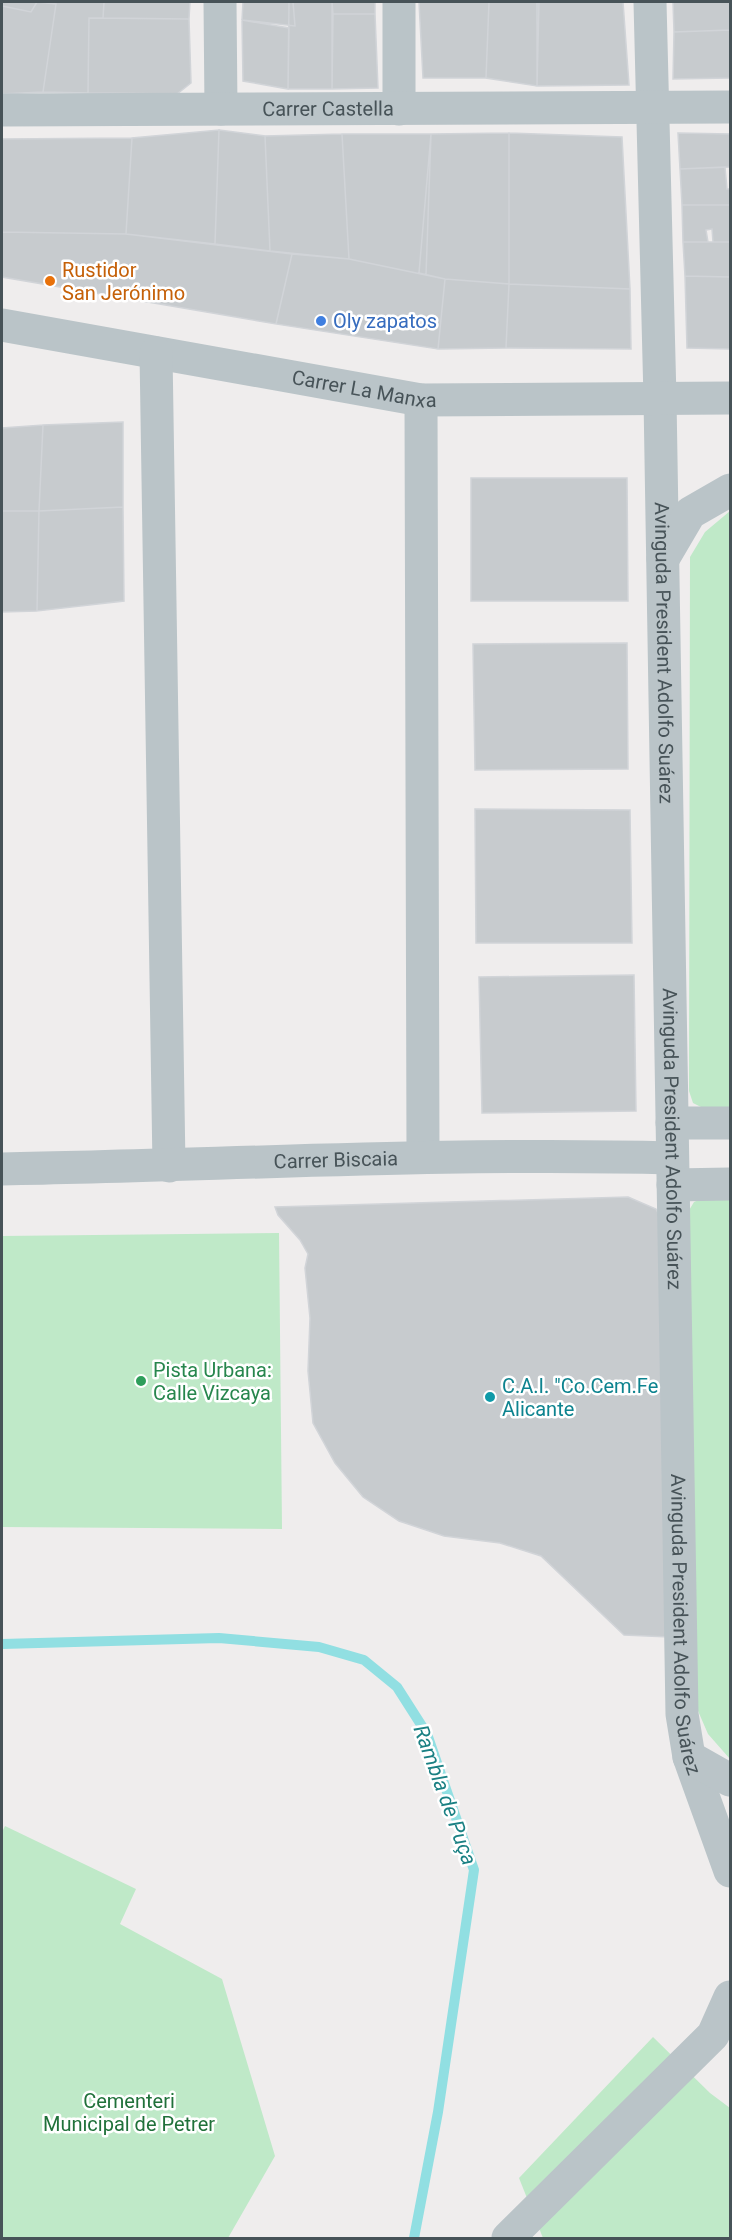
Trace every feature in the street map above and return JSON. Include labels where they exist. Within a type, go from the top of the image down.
[{"type":"street","points":[[220,2],[221,109]]},
{"type":"street","points":[[399,2],[399,108]]},
{"type":"street","points":[[651,2],[660,399]]},
{"type":"street","name":"Carrer Castella","points":[[2,110],[730,107]]},
{"type":"street","name":"Carrer La Manxa","points":[[2,325],[422,400],[730,398]]},
{"type":"street","points":[[156,353],[169,1166]]},
{"type":"street","name":"Avinguda President Adolfo Suárez","points":[[660,399],[682,1714],[689,1757],[730,1871]]},
{"type":"street","points":[[422,400],[423,1157]]},
{"type":"street","points":[[663,560],[690,513],[730,490]]},
{"type":"street","points":[[672,1123],[730,1123]]},
{"type":"street","name":"Carrer Biscaia","points":[[2,1169],[423,1157],[673,1171],[730,1184]]},
{"type":"street","points":[[689,1757],[730,1780]]},
{"type":"street","points":[[508,2238],[722,2032],[730,1997]]},
{"type":"green space","points":[[730,511],[730,1109],[705,1109],[693,1103],[689,1091],[690,557],[705,532]]},
{"type":"green space","points":[[710,1195],[730,1196],[730,1759],[708,1734],[692,1697],[685,1217],[694,1202]]},
{"type":"green space","name":"Pista Urbana: Calle Vizcaya","points":[[279,1233],[282,1529],[2,1527],[2,1236]]},
{"type":"green space","name":"Cementeri Municipal de Petrer","points":[[5,1826],[136,1889],[120,1924],[222,1979],[275,2156],[228,2238],[2,2238],[2,1832]]},
{"type":"green space","points":[[653,2037],[710,2093],[730,2108],[730,2238],[543,2238],[519,2178]]},
{"type":"building","points":[[2,2],[37,2],[31,12],[2,6]]},
{"type":"building","points":[[37,2],[56,4],[43,92],[2,94],[2,6],[31,12]]},
{"type":"building","points":[[43,2],[104,2],[103,18],[89,18],[88,93],[43,92],[56,4]]},
{"type":"building","points":[[104,2],[190,2],[189,19],[103,18]]},
{"type":"building","points":[[243,2],[293,2],[295,26],[242,20]]},
{"type":"building","points":[[289,2],[332,2],[332,89],[288,89]]},
{"type":"building","points":[[332,2],[375,2],[375,14],[333,14]]},
{"type":"building","points":[[419,2],[489,2],[486,78],[423,78]]},
{"type":"building","points":[[489,2],[539,2],[537,86],[486,78]]},
{"type":"building","points":[[537,2],[623,2],[629,85],[537,86]]},
{"type":"building","points":[[673,2],[730,2],[730,30],[674,32]]},
{"type":"building","points":[[333,14],[375,14],[378,88],[332,89]]},
{"type":"building","points":[[89,18],[189,19],[191,83],[177,94],[88,93]]},
{"type":"building","points":[[242,20],[289,28],[288,89],[243,81]]},
{"type":"building","points":[[730,30],[730,78],[673,79],[674,32]]},
{"type":"building","points":[[219,130],[215,244],[126,234],[132,138]]},
{"type":"building","points":[[219,130],[265,136],[270,251],[215,244]]},
{"type":"building","points":[[509,133],[509,284],[445,279],[419,273],[431,134]]},
{"type":"building","points":[[509,133],[622,137],[630,289],[509,284]]},
{"type":"building","points":[[678,133],[730,134],[730,167],[680,169]]},
{"type":"building","points":[[342,134],[349,259],[270,251],[265,136]]},
{"type":"building","points":[[342,134],[431,134],[426,275],[349,259]]},
{"type":"building","points":[[132,138],[126,234],[2,232],[2,139]]},
{"type":"building","points":[[725,167],[727,189],[730,189],[730,205],[682,205],[680,169]]},
{"type":"building","points":[[682,205],[730,205],[730,242],[713,242],[712,229],[706,230],[708,242],[683,242]]},
{"type":"building","points":[[2,232],[126,234],[292,254],[276,324],[2,277]]},
{"type":"building","points":[[683,242],[730,242],[730,277],[685,276]]},
{"type":"building","points":[[292,254],[349,259],[445,279],[438,349],[276,324]]},
{"type":"building","points":[[685,276],[730,277],[730,349],[687,348]]},
{"type":"building","points":[[445,279],[509,284],[506,348],[438,349]]},
{"type":"building","points":[[509,284],[630,289],[631,349],[506,348]]},
{"type":"building","points":[[123,422],[123,507],[39,511],[43,425]]},
{"type":"building","points":[[43,425],[39,511],[2,511],[2,428]]},
{"type":"building","points":[[471,478],[627,478],[628,601],[471,601]]},
{"type":"building","points":[[123,507],[124,601],[37,611],[39,511]]},
{"type":"building","points":[[2,511],[39,511],[37,611],[2,612]]},
{"type":"building","points":[[627,643],[628,769],[475,770],[473,644]]},
{"type":"building","points":[[475,809],[630,810],[632,943],[476,943]]},
{"type":"building","points":[[634,975],[636,1111],[482,1113],[479,977]]},
{"type":"building","name":"C.A.I. \"Co.Cem.Fe Alicante","points":[[628,1197],[656,1209],[669,1234],[669,1637],[624,1635],[541,1556],[500,1543],[444,1536],[399,1521],[363,1497],[335,1463],[313,1423],[308,1371],[310,1318],[305,1268],[308,1254],[300,1240],[278,1215],[275,1207]]},
{"type":"waterway","name":"Rambla de Puça","points":[[2,1644],[219,1638],[319,1647],[364,1660],[397,1687],[427,1734],[474,1870],[438,2112],[414,2238]]},
{"type":"place","name":"Rustidor San Jerónimo","points":[[50,281]]},
{"type":"place","name":"Oly zapatos","points":[[321,321]]},
{"type":"place","name":"Pista Urbana: Calle Vizcaya","points":[[141,1381]]},
{"type":"place","name":"C.A.I. \"Co.Cem.Fe Alicante","points":[[490,1397]]}]
